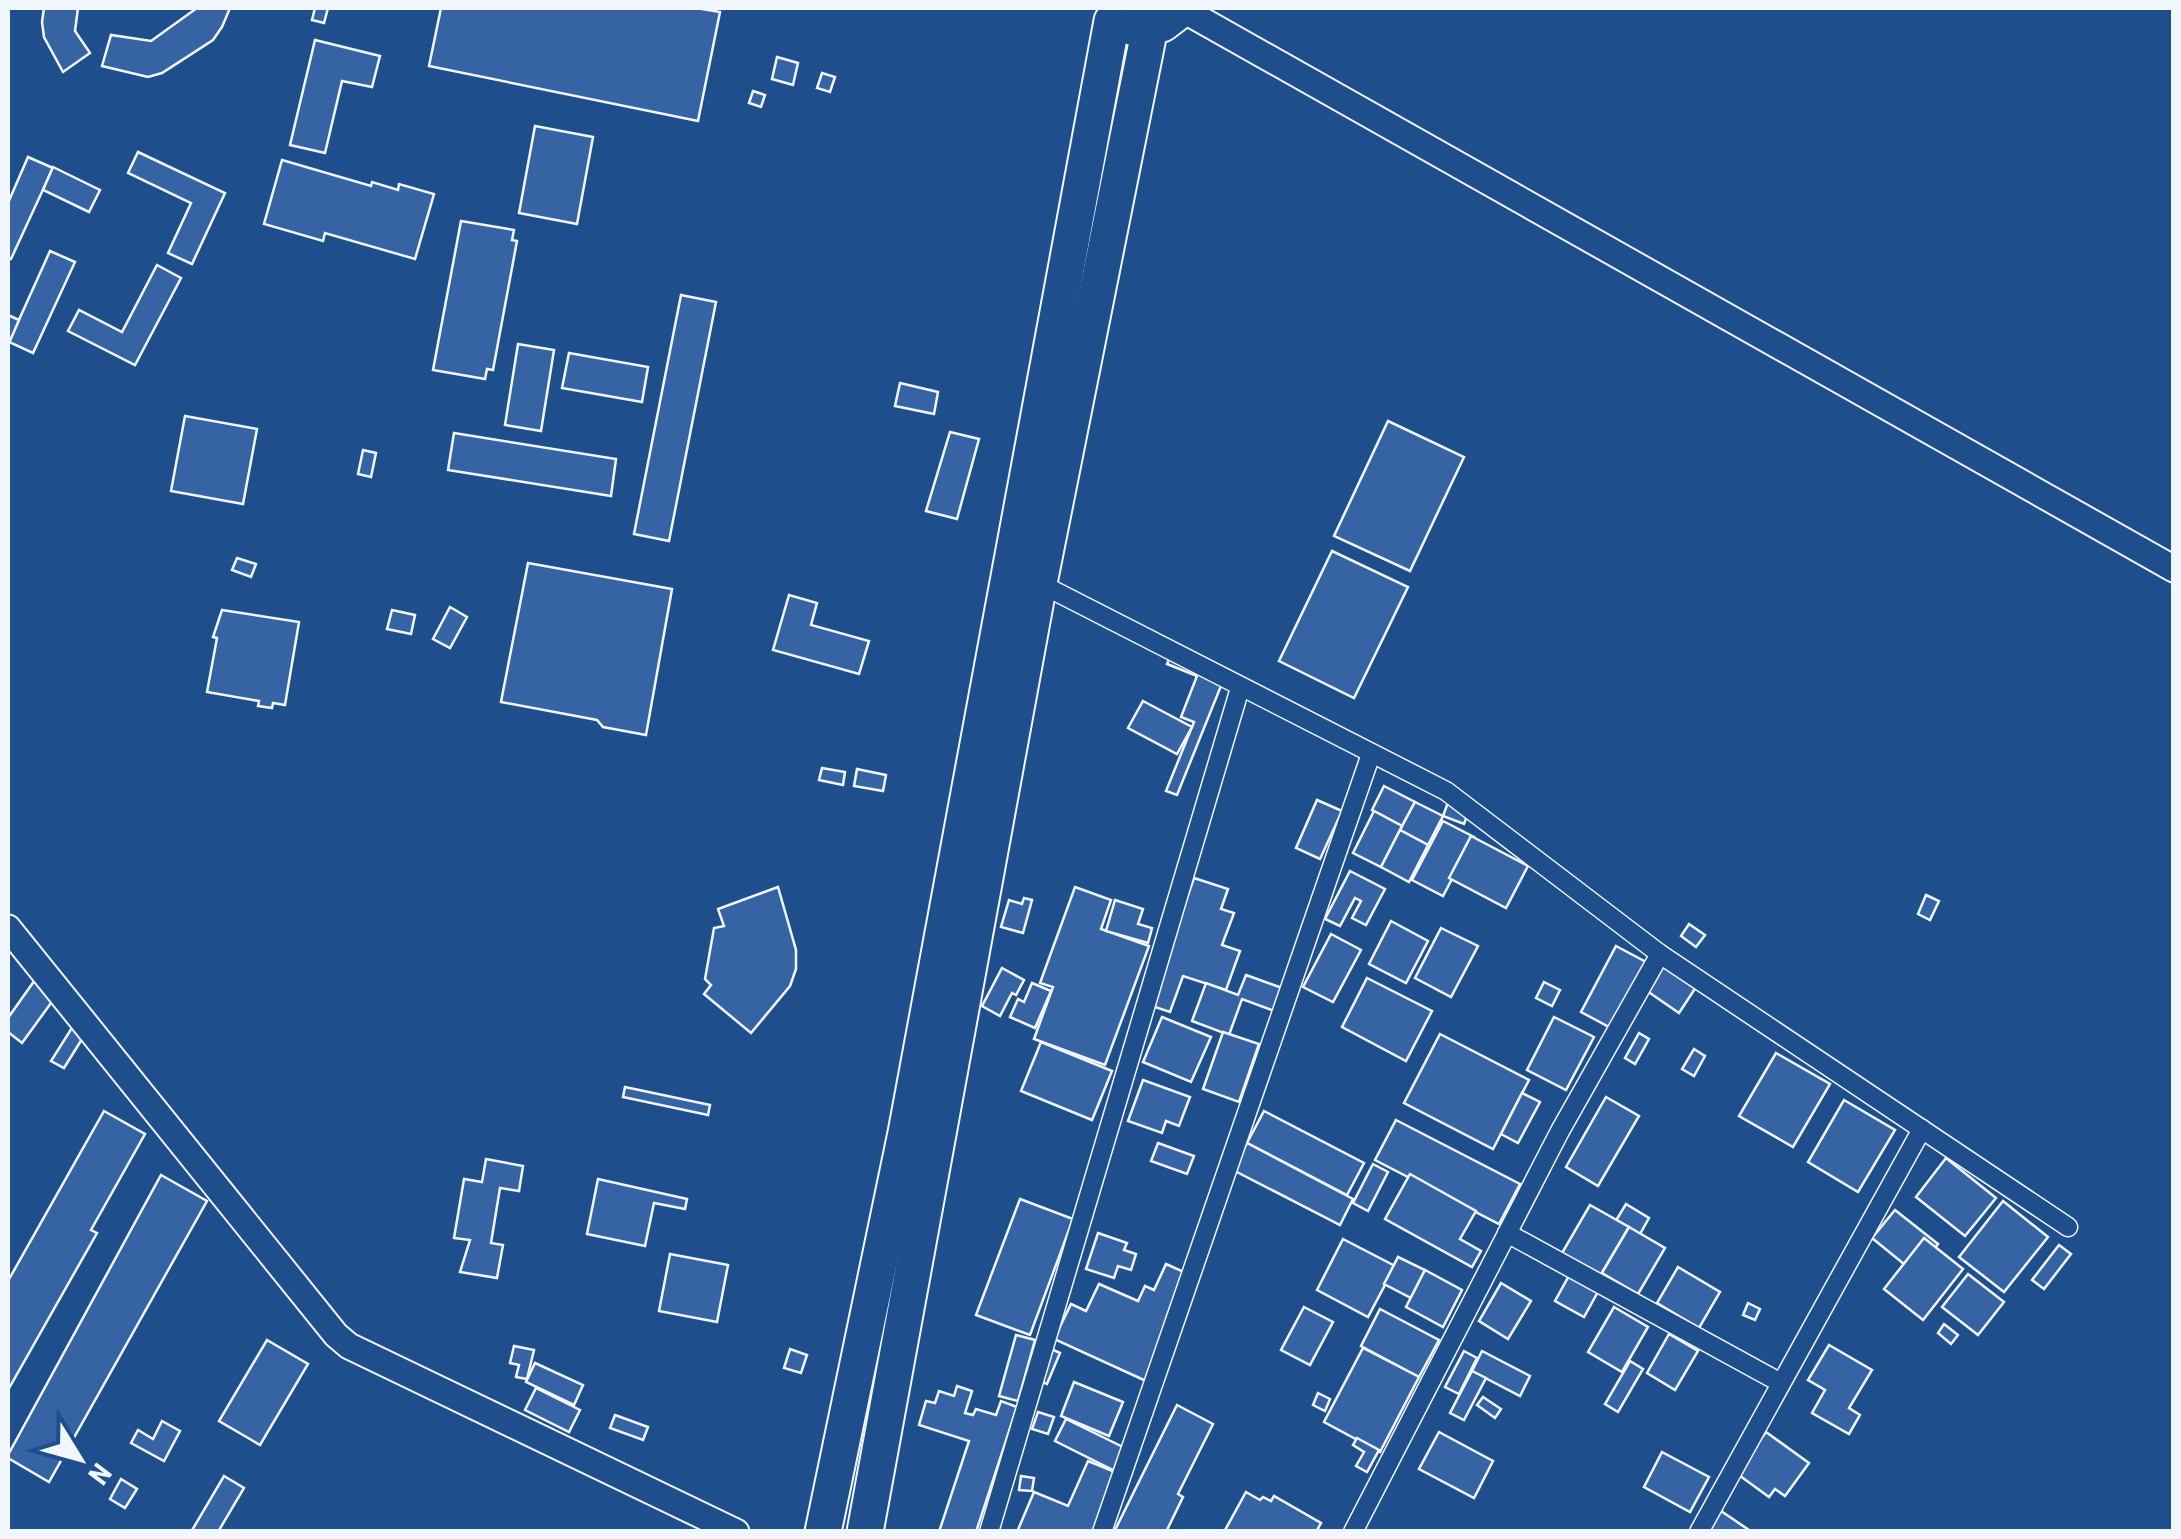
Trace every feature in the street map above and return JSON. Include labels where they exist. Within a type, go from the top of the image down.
[{"type":"highway","points":[[823,1532],[910,1114],[1104,14],[1124,26],[1150,27],[1173,18],[1182,8]]},
{"type":"highway","points":[[865,1532],[1039,583],[1150,27]]},
{"type":"main road","points":[[1182,8],[2174,568]]},
{"type":"main road","points":[[8,928],[336,1336],[361,1352],[736,1532]]},
{"type":"street","points":[[1039,583],[1446,792],[1660,954],[2068,1226]]},
{"type":"street","points":[[990,1532],[1240,688]]},
{"type":"street","points":[[1102,1532],[1371,754]]},
{"type":"street","points":[[1353,1532],[1560,1131],[1660,954]]},
{"type":"street","points":[[1699,1532],[1922,1129]]},
{"type":"street","points":[[1507,1234],[1781,1383]]},
{"type":"building","points":[[44,8],[78,8],[75,31],[90,53],[63,72],[44,37]]},
{"type":"building","points":[[197,8],[230,8],[213,40],[162,73],[148,77],[102,66],[111,35],[151,41]]},
{"type":"building","points":[[315,8],[328,8],[324,23],[312,20]]},
{"type":"building","points":[[441,8],[696,8],[720,12],[698,121],[429,66]]},
{"type":"building","points":[[315,40],[380,56],[372,87],[342,81],[325,153],[290,145]]},
{"type":"building","points":[[777,57],[798,63],[793,85],[772,79]]},
{"type":"building","points":[[822,73],[835,77],[830,92],[817,88]]},
{"type":"building","points":[[753,91],[765,95],[761,107],[749,103]]},
{"type":"building","points":[[535,126],[593,137],[577,224],[519,213]]},
{"type":"building","points":[[138,152],[225,193],[192,264],[168,253],[191,203],[128,173]]},
{"type":"building","points":[[28,157],[53,168],[11,259],[8,203]]},
{"type":"building","points":[[282,160],[371,186],[372,182],[398,190],[399,184],[434,194],[415,259],[325,233],[323,241],[264,224]]},
{"type":"building","points":[[53,167],[100,190],[89,212],[43,190]]},
{"type":"building","points":[[461,221],[514,230],[512,240],[517,241],[493,370],[487,369],[485,379],[433,370]]},
{"type":"building","points":[[50,251],[75,262],[33,353],[9,342]]},
{"type":"building","points":[[157,265],[181,278],[135,365],[68,331],[79,310],[122,332]]},
{"type":"building","points":[[681,295],[716,302],[669,541],[634,534]]},
{"type":"building","points":[[8,315],[19,320],[9,343],[8,342]]},
{"type":"building","points":[[518,344],[554,350],[541,431],[505,425]]},
{"type":"building","points":[[569,353],[648,367],[642,402],[562,388]]},
{"type":"building","points":[[900,383],[938,392],[934,414],[895,406]]},
{"type":"building","points":[[185,416],[257,429],[243,504],[171,491]]},
{"type":"building","points":[[1388,421],[1464,457],[1410,571],[1334,536]]},
{"type":"building","points":[[950,432],[979,439],[957,519],[926,511]]},
{"type":"building","points":[[454,433],[616,459],[611,496],[448,470]]},
{"type":"building","points":[[363,450],[376,453],[371,477],[358,474]]},
{"type":"building","points":[[1332,551],[1408,587],[1354,698],[1279,661]]},
{"type":"building","points":[[237,558],[256,564],[251,577],[232,570]]},
{"type":"building","points":[[528,563],[672,589],[646,735],[603,727],[597,720],[501,702]]},
{"type":"building","points":[[789,595],[817,603],[811,625],[869,641],[859,674],[773,650]]},
{"type":"building","points":[[450,607],[467,617],[450,648],[433,639]]},
{"type":"building","points":[[222,610],[299,622],[285,705],[258,706],[259,701],[207,692],[217,638],[213,637]]},
{"type":"building","points":[[392,610],[415,615],[411,634],[387,629]]},
{"type":"building","points":[[1173,649],[1227,671],[1177,795],[1166,791],[1194,722],[1181,717],[1197,676],[1167,664]]},
{"type":"building","points":[[1143,701],[1192,727],[1177,754],[1128,728]]},
{"type":"building","points":[[822,768],[845,772],[843,785],[819,780]]},
{"type":"building","points":[[857,769],[886,775],[883,791],[854,786]]},
{"type":"building","points":[[1384,786],[1415,802],[1402,826],[1372,810]]},
{"type":"building","points":[[1451,794],[1472,802],[1464,824],[1443,816]]},
{"type":"building","points":[[1317,800],[1342,811],[1320,859],[1296,848]]},
{"type":"building","points":[[1415,802],[1443,816],[1428,845],[1400,830]]},
{"type":"building","points":[[1374,811],[1402,826],[1381,867],[1353,853]]},
{"type":"building","points":[[1443,821],[1474,837],[1443,896],[1412,880]]},
{"type":"building","points":[[1400,830],[1428,845],[1409,882],[1381,867]]},
{"type":"building","points":[[1471,836],[1528,866],[1506,908],[1449,878]]},
{"type":"building","points":[[1350,871],[1385,889],[1366,925],[1352,918],[1361,901],[1355,898],[1340,926],[1325,919]]},
{"type":"building","points":[[1194,878],[1228,889],[1221,909],[1234,913],[1222,945],[1240,951],[1226,990],[1183,976],[1170,1012],[1149,1005]]},
{"type":"building","points":[[778,887],[796,950],[796,969],[790,986],[751,1033],[704,994],[711,985],[705,979],[714,928],[724,926],[718,909]]},
{"type":"building","points":[[1075,887],[1111,900],[1101,929],[1149,946],[1105,1065],[1034,1039],[1053,987],[1040,983]]},
{"type":"building","points":[[1926,895],[1939,901],[1930,920],[1918,914]]},
{"type":"building","points":[[1024,898],[1032,900],[1023,933],[1001,927],[1009,900],[1022,904]]},
{"type":"building","points":[[1115,900],[1143,909],[1138,924],[1152,928],[1148,943],[1106,931]]},
{"type":"building","points":[[1391,921],[1428,941],[1406,983],[1369,964]]},
{"type":"building","points":[[1689,924],[1705,935],[1696,947],[1681,936]]},
{"type":"building","points":[[1441,928],[1478,946],[1451,997],[1415,978]]},
{"type":"building","points":[[1331,934],[1361,950],[1333,1002],[1303,987]]},
{"type":"building","points":[[1616,946],[1646,962],[1611,1028],[1581,1012]]},
{"type":"building","points":[[1670,957],[1702,978],[1679,1013],[1647,991]]},
{"type":"building","points":[[1002,968],[1024,980],[1000,1016],[982,1006]]},
{"type":"building","points":[[1246,975],[1285,989],[1277,1012],[1242,999],[1229,1035],[1192,1021],[1206,983],[1238,995]]},
{"type":"building","points":[[37,977],[59,992],[22,1043],[8,1032],[8,1018]]},
{"type":"building","points":[[1367,978],[1432,1011],[1406,1061],[1342,1027]]},
{"type":"building","points":[[1544,982],[1560,990],[1552,1006],[1536,998]]},
{"type":"building","points":[[1032,983],[1051,991],[1035,1028],[1010,1017],[1018,999],[1024,1002]]},
{"type":"building","points":[[1162,1017],[1211,1037],[1191,1082],[1143,1062]]},
{"type":"building","points":[[1554,1017],[1594,1037],[1566,1090],[1527,1070]]},
{"type":"building","points":[[75,1023],[87,1031],[64,1068],[51,1061]]},
{"type":"building","points":[[1223,1032],[1259,1044],[1239,1102],[1203,1089]]},
{"type":"building","points":[[1639,1033],[1649,1039],[1635,1064],[1625,1058]]},
{"type":"building","points":[[1440,1034],[1529,1080],[1493,1149],[1404,1103]]},
{"type":"building","points":[[1041,1042],[1112,1071],[1092,1120],[1021,1091]]},
{"type":"building","points":[[1694,1049],[1705,1056],[1694,1076],[1682,1069]]},
{"type":"building","points":[[1776,1053],[1830,1084],[1793,1147],[1739,1116]]},
{"type":"building","points":[[1143,1080],[1190,1097],[1179,1126],[1166,1121],[1162,1133],[1128,1121]]},
{"type":"building","points":[[625,1087],[710,1105],[708,1115],[623,1097]]},
{"type":"building","points":[[1522,1093],[1540,1102],[1518,1143],[1501,1134]]},
{"type":"building","points":[[1606,1097],[1639,1116],[1598,1186],[1566,1167]]},
{"type":"building","points":[[1844,1100],[1895,1130],[1858,1192],[1808,1162]]},
{"type":"building","points":[[104,1111],[145,1134],[91,1230],[97,1233],[8,1390],[8,1281]]},
{"type":"building","points":[[1264,1111],[1364,1163],[1347,1195],[1247,1143]]},
{"type":"building","points":[[1396,1120],[1520,1184],[1499,1224],[1375,1160]]},
{"type":"building","points":[[1158,1143],[1194,1156],[1187,1174],[1151,1161]]},
{"type":"building","points":[[1247,1143],[1353,1199],[1340,1225],[1233,1170]]},
{"type":"building","points":[[1946,1158],[1996,1198],[1965,1236],[1916,1197]]},
{"type":"building","points":[[486,1159],[523,1166],[519,1191],[500,1188],[491,1243],[503,1245],[497,1278],[460,1272],[470,1240],[454,1238],[464,1179],[482,1182]]},
{"type":"building","points":[[1373,1164],[1388,1172],[1368,1211],[1353,1203]]},
{"type":"building","points":[[1410,1174],[1476,1211],[1460,1239],[1481,1251],[1472,1267],[1385,1219]]},
{"type":"building","points":[[161,1175],[207,1201],[49,1482],[8,1455]]},
{"type":"building","points":[[598,1179],[687,1199],[685,1209],[654,1203],[645,1246],[587,1234]]},
{"type":"building","points":[[1020,1199],[1073,1219],[1030,1335],[976,1315]]},
{"type":"building","points":[[2003,1201],[2048,1237],[2004,1292],[1959,1257]]},
{"type":"building","points":[[1626,1204],[1649,1218],[1636,1241],[1612,1227]]},
{"type":"building","points":[[1590,1205],[1629,1227],[1600,1276],[1562,1253]]},
{"type":"building","points":[[1895,1210],[1938,1244],[1915,1273],[1872,1238]]},
{"type":"building","points":[[1629,1227],[1665,1248],[1638,1294],[1602,1273]]},
{"type":"building","points":[[1098,1233],[1127,1243],[1124,1250],[1136,1254],[1131,1270],[1118,1266],[1114,1278],[1086,1269]]},
{"type":"building","points":[[1924,1238],[1963,1269],[1923,1320],[1884,1289]]},
{"type":"building","points":[[1343,1239],[1395,1266],[1368,1317],[1317,1290]]},
{"type":"building","points":[[2059,1245],[2071,1254],[2044,1289],[2032,1280]]},
{"type":"building","points":[[670,1254],[728,1265],[717,1322],[659,1311]]},
{"type":"building","points":[[1398,1257],[1425,1270],[1411,1298],[1384,1284]]},
{"type":"building","points":[[1576,1263],[1605,1279],[1584,1317],[1555,1301]]},
{"type":"building","points":[[1166,1264],[1186,1273],[1167,1316],[1174,1319],[1146,1381],[1054,1339],[1071,1304],[1086,1311],[1099,1284],[1138,1301],[1145,1286],[1154,1290]]},
{"type":"building","points":[[1678,1267],[1720,1292],[1699,1328],[1657,1303]]},
{"type":"building","points":[[1425,1270],[1462,1290],[1443,1327],[1406,1307]]},
{"type":"building","points":[[1968,1274],[2004,1302],[1978,1335],[1942,1307]]},
{"type":"building","points":[[1501,1283],[1531,1301],[1508,1339],[1479,1321]]},
{"type":"building","points":[[1748,1303],[1760,1309],[1755,1320],[1743,1315]]},
{"type":"building","points":[[1304,1307],[1333,1322],[1310,1365],[1281,1350]]},
{"type":"building","points":[[1614,1307],[1648,1327],[1622,1372],[1588,1352]]},
{"type":"building","points":[[1380,1309],[1439,1340],[1419,1377],[1361,1346]]},
{"type":"building","points":[[1944,1324],[1958,1335],[1951,1344],[1938,1333]]},
{"type":"building","points":[[1669,1334],[1698,1351],[1675,1390],[1647,1373]]},
{"type":"building","points":[[1016,1335],[1035,1340],[1018,1401],[999,1396]]},
{"type":"building","points":[[267,1340],[308,1364],[260,1445],[219,1421]]},
{"type":"building","points":[[1829,1345],[1872,1370],[1849,1408],[1860,1415],[1849,1434],[1812,1413],[1825,1390],[1808,1380]]},
{"type":"building","points":[[514,1346],[534,1350],[527,1379],[516,1377],[519,1365],[510,1363]]},
{"type":"building","points":[[1047,1347],[1060,1353],[1047,1384],[1034,1379]]},
{"type":"building","points":[[1363,1348],[1419,1377],[1380,1452],[1324,1422]]},
{"type":"building","points":[[790,1349],[807,1355],[801,1373],[784,1368]]},
{"type":"building","points":[[1464,1351],[1477,1358],[1459,1394],[1445,1387]]},
{"type":"building","points":[[1482,1351],[1530,1376],[1520,1396],[1472,1371]]},
{"type":"building","points":[[1630,1361],[1643,1369],[1618,1412],[1605,1404]]},
{"type":"building","points":[[535,1363],[583,1385],[574,1405],[526,1382]]},
{"type":"building","points":[[1472,1371],[1486,1378],[1464,1420],[1450,1413]]},
{"type":"building","points":[[1074,1382],[1123,1402],[1109,1436],[1061,1416]]},
{"type":"building","points":[[957,1386],[972,1391],[965,1413],[973,1415],[976,1409],[996,1415],[1001,1401],[1017,1407],[976,1532],[939,1532],[969,1441],[919,1425],[926,1401],[935,1403],[939,1391],[954,1396]]},
{"type":"building","points":[[536,1388],[580,1410],[569,1432],[525,1410]]},
{"type":"building","points":[[1318,1393],[1330,1399],[1325,1411],[1313,1405]]},
{"type":"building","points":[[1483,1397],[1501,1409],[1495,1418],[1477,1405]]},
{"type":"building","points":[[1177,1405],[1213,1424],[1178,1494],[1183,1497],[1166,1532],[1114,1532]]},
{"type":"building","points":[[1038,1412],[1054,1417],[1048,1434],[1032,1429]]},
{"type":"building","points":[[615,1415],[648,1427],[643,1440],[610,1428]]},
{"type":"building","points":[[1066,1419],[1129,1450],[1117,1472],[1055,1441]]},
{"type":"building","points":[[162,1421],[180,1431],[164,1461],[131,1443],[138,1430],[153,1439]]},
{"type":"building","points":[[1439,1432],[1493,1461],[1474,1498],[1419,1469]]},
{"type":"building","points":[[1766,1432],[1809,1463],[1785,1496],[1775,1489],[1769,1497],[1736,1473]]},
{"type":"building","points":[[1357,1438],[1379,1450],[1367,1472],[1356,1466],[1364,1452],[1353,1445]]},
{"type":"building","points":[[1662,1452],[1709,1477],[1690,1512],[1644,1487]]},
{"type":"building","points":[[1088,1461],[1120,1474],[1095,1532],[1017,1532],[1034,1492],[1068,1506]]},
{"type":"building","points":[[224,1476],[244,1488],[218,1532],[191,1532]]},
{"type":"building","points":[[1021,1476],[1034,1478],[1032,1491],[1019,1490]]},
{"type":"building","points":[[121,1479],[137,1489],[125,1508],[110,1499]]},
{"type":"building","points":[[1246,1492],[1260,1500],[1263,1497],[1271,1501],[1274,1496],[1321,1523],[1316,1532],[1224,1532]]},
{"type":"building","points":[[1721,1511],[1752,1532],[1708,1532]]}]
